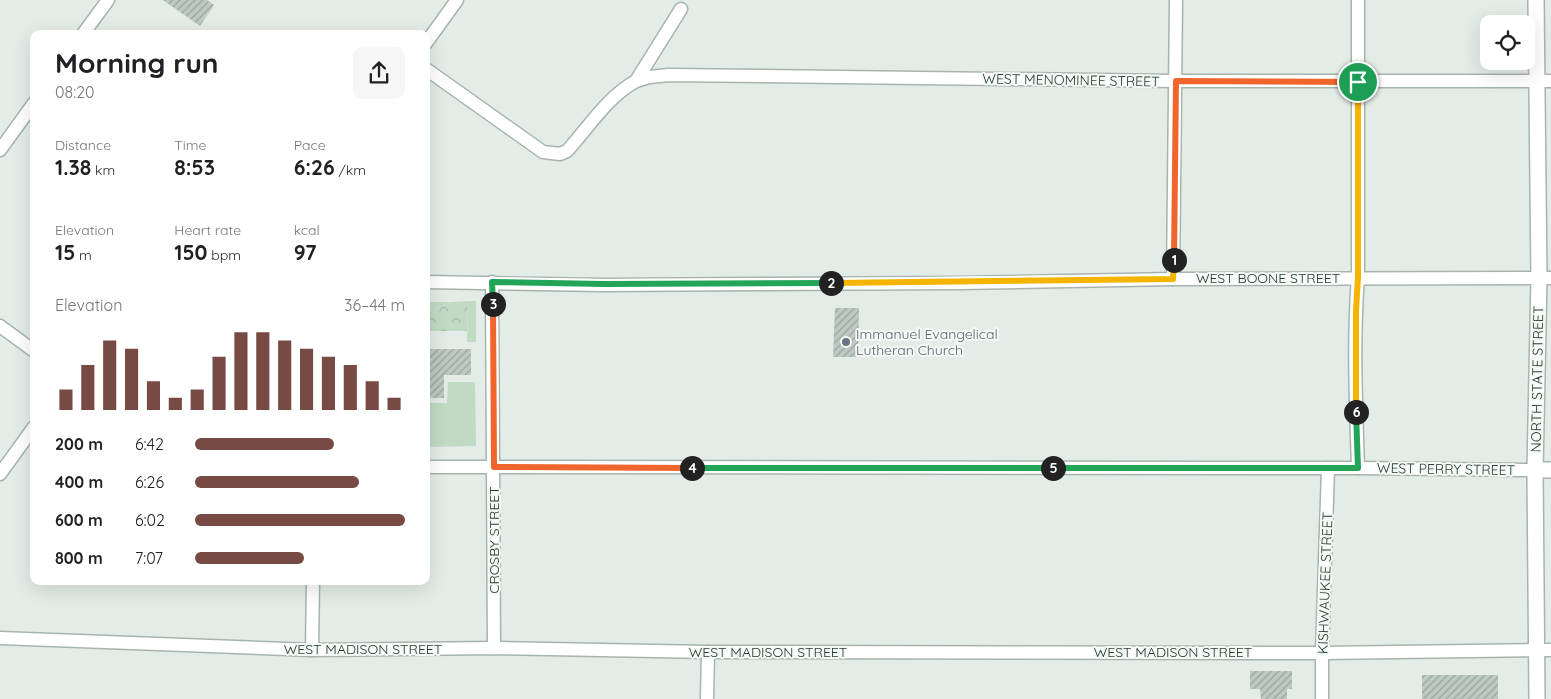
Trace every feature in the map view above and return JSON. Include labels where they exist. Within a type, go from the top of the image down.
[{"type":"main road","name":"NORTH STATE STREET","points":[[1536,0],[1544,81],[1545,278],[1535,470],[1543,649],[1536,699]]},
{"type":"main road","points":[[1535,470],[1551,470]]},
{"type":"street","points":[[87,30],[108,0]]},
{"type":"street","points":[[430,37],[457,0]]},
{"type":"street","points":[[1173,279],[1176,0]]},
{"type":"street","points":[[1358,0],[1358,277],[1356,311],[1358,468]]},
{"type":"street","points":[[430,71],[543,152],[560,154],[567,151],[613,96],[624,87],[636,81],[681,9]]},
{"type":"street","name":"WEST MENOMINEE STREET","points":[[636,81],[649,77],[669,75],[1176,81],[1544,81]]},
{"type":"street","points":[[0,150],[30,109]]},
{"type":"street","name":"WEST BOONE STREET","points":[[430,282],[704,284],[960,283],[1358,277],[1545,278]]},
{"type":"street","name":"CROSBY STREET","points":[[492,282],[494,648]]},
{"type":"street","points":[[0,326],[30,348]]},
{"type":"street","points":[[0,474],[30,433]]},
{"type":"street","name":"WEST PERRY STREET","points":[[430,468],[1358,468],[1535,470]]},
{"type":"street","name":"KISHWAUKEE STREET","points":[[1322,699],[1328,468]]},
{"type":"street","points":[[312,650],[313,585]]},
{"type":"street","name":"WEST MADISON STREET","points":[[0,638],[312,650],[494,648],[708,652],[1322,653],[1543,649]]},
{"type":"street","points":[[707,699],[708,652]]},
{"type":"green space","points":[[468,301],[476,301],[476,342],[467,342]]},
{"type":"green space","points":[[468,301],[467,331],[430,331],[430,311],[452,302]]},
{"type":"green space","points":[[430,302],[452,302],[430,311]]},
{"type":"green space","points":[[448,382],[475,382],[476,446],[430,447],[430,403],[447,403]]},
{"type":"building","points":[[163,0],[207,0],[214,5],[200,26]]},
{"type":"building","name":"Immanuel Evangelical Lutheran Church","points":[[835,308],[859,308],[858,357],[833,357]]},
{"type":"building","points":[[430,349],[471,349],[471,375],[444,375],[444,398],[430,398]]},
{"type":"building","points":[[1250,671],[1292,671],[1292,689],[1287,689],[1287,699],[1261,699],[1260,689],[1250,689]]},
{"type":"building","points":[[1422,675],[1498,675],[1498,699],[1422,699]]},
{"type":"place","name":"Immanuel Evangelical Lutheran Church","points":[[846,342]]},
{"type":"route","points":[[1176,81],[1358,82],[1356,391],[1358,468],[494,467],[492,282],[604,284],[960,283],[1173,279],[1176,81]]}]
